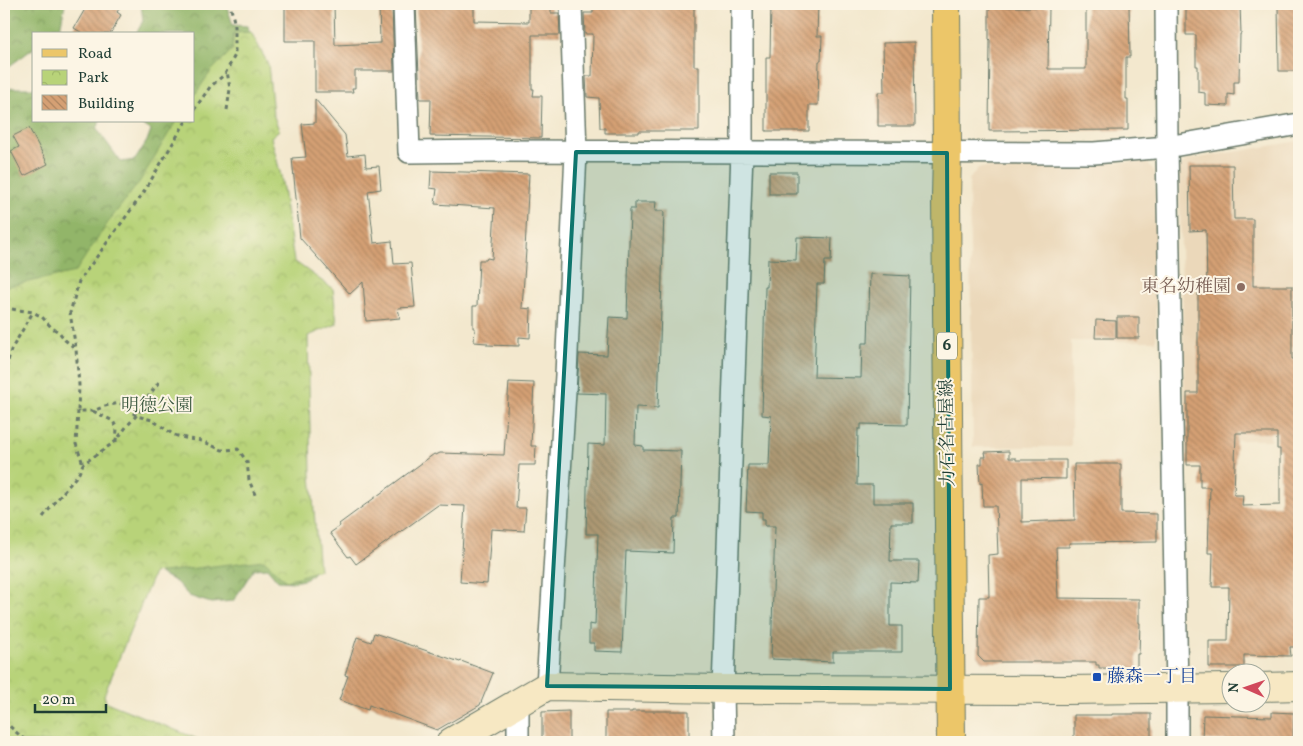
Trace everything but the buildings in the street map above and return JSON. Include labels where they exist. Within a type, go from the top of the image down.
[{"type":"main road","name":"力石名古屋線","points":[[946,4],[951,742]]},
{"type":"street","points":[[404,4],[409,152],[1094,153],[1167,147],[1299,124]]},
{"type":"street","points":[[547,686],[566,385],[576,152],[570,4]]},
{"type":"street","points":[[724,742],[724,689],[742,151],[742,4]]},
{"type":"street","points":[[1166,4],[1177,742]]},
{"type":"street","points":[[450,742],[547,686],[724,689],[1220,688]]},
{"type":"street","points":[[1270,687],[1299,686]]},
{"type":"street","points":[[518,702],[518,742]]},
{"type":"path","points":[[195,109],[210,87],[225,74],[235,55],[236,26],[230,4]]},
{"type":"path","points":[[227,70],[230,89],[227,110]]},
{"type":"path","points":[[83,464],[76,444],[79,385],[70,313],[79,281],[144,192],[185,122]]},
{"type":"path","points":[[4,308],[33,312],[42,317],[76,349]]},
{"type":"path","points":[[4,376],[11,350],[33,312]]},
{"type":"path","points":[[43,517],[79,473],[83,464],[116,441],[137,416],[161,379]]},
{"type":"path","points":[[78,411],[94,411],[105,406],[120,403],[137,416],[152,420],[174,434],[202,441],[222,450],[238,449],[247,462],[249,480],[256,497]]},
{"type":"path","points":[[94,411],[113,421],[118,429],[116,441]]},
{"type":"path","points":[[4,721],[27,742]]},
{"type":"highlighted area","points":[[576,152],[947,153],[950,689],[547,686]]},
{"type":"shaded area","name":"東名幼稚園","points":[[1299,141],[1299,405],[1271,406],[1270,440],[1186,440],[1179,168],[1186,160]]},
{"type":"shaded area","points":[[1146,161],[1155,172],[1156,341],[1071,341],[1071,447],[973,447],[969,180],[978,168]]},
{"type":"green space","points":[[4,4],[65,4],[59,32],[32,32],[32,49],[4,70]]},
{"type":"green space","name":"明徳公園","points":[[141,4],[226,4],[233,25],[247,26],[251,36],[316,570],[307,579],[294,582],[278,581],[267,568],[254,569],[233,601],[211,603],[189,596],[176,582],[152,569],[4,524],[4,99],[11,88],[32,88],[32,122],[100,122],[97,129],[121,162],[135,160],[147,141],[151,130],[139,122],[195,122],[195,32],[137,32],[143,21]]},
{"type":"green space","name":"明徳公園","points":[[251,32],[268,64],[273,114],[279,130],[271,137],[281,176],[294,261],[333,289],[337,324],[308,336],[311,475],[319,570],[286,581],[264,560],[154,573],[104,695],[106,702],[205,742],[4,742],[4,287],[75,272],[109,221],[140,181],[175,122],[195,122],[195,95],[211,71],[232,50],[234,33]]},
{"type":"place","name":"東名幼稚園","points":[[1241,287]]},
{"type":"place","name":"藤森一丁目","points":[[1097,677]]}]
